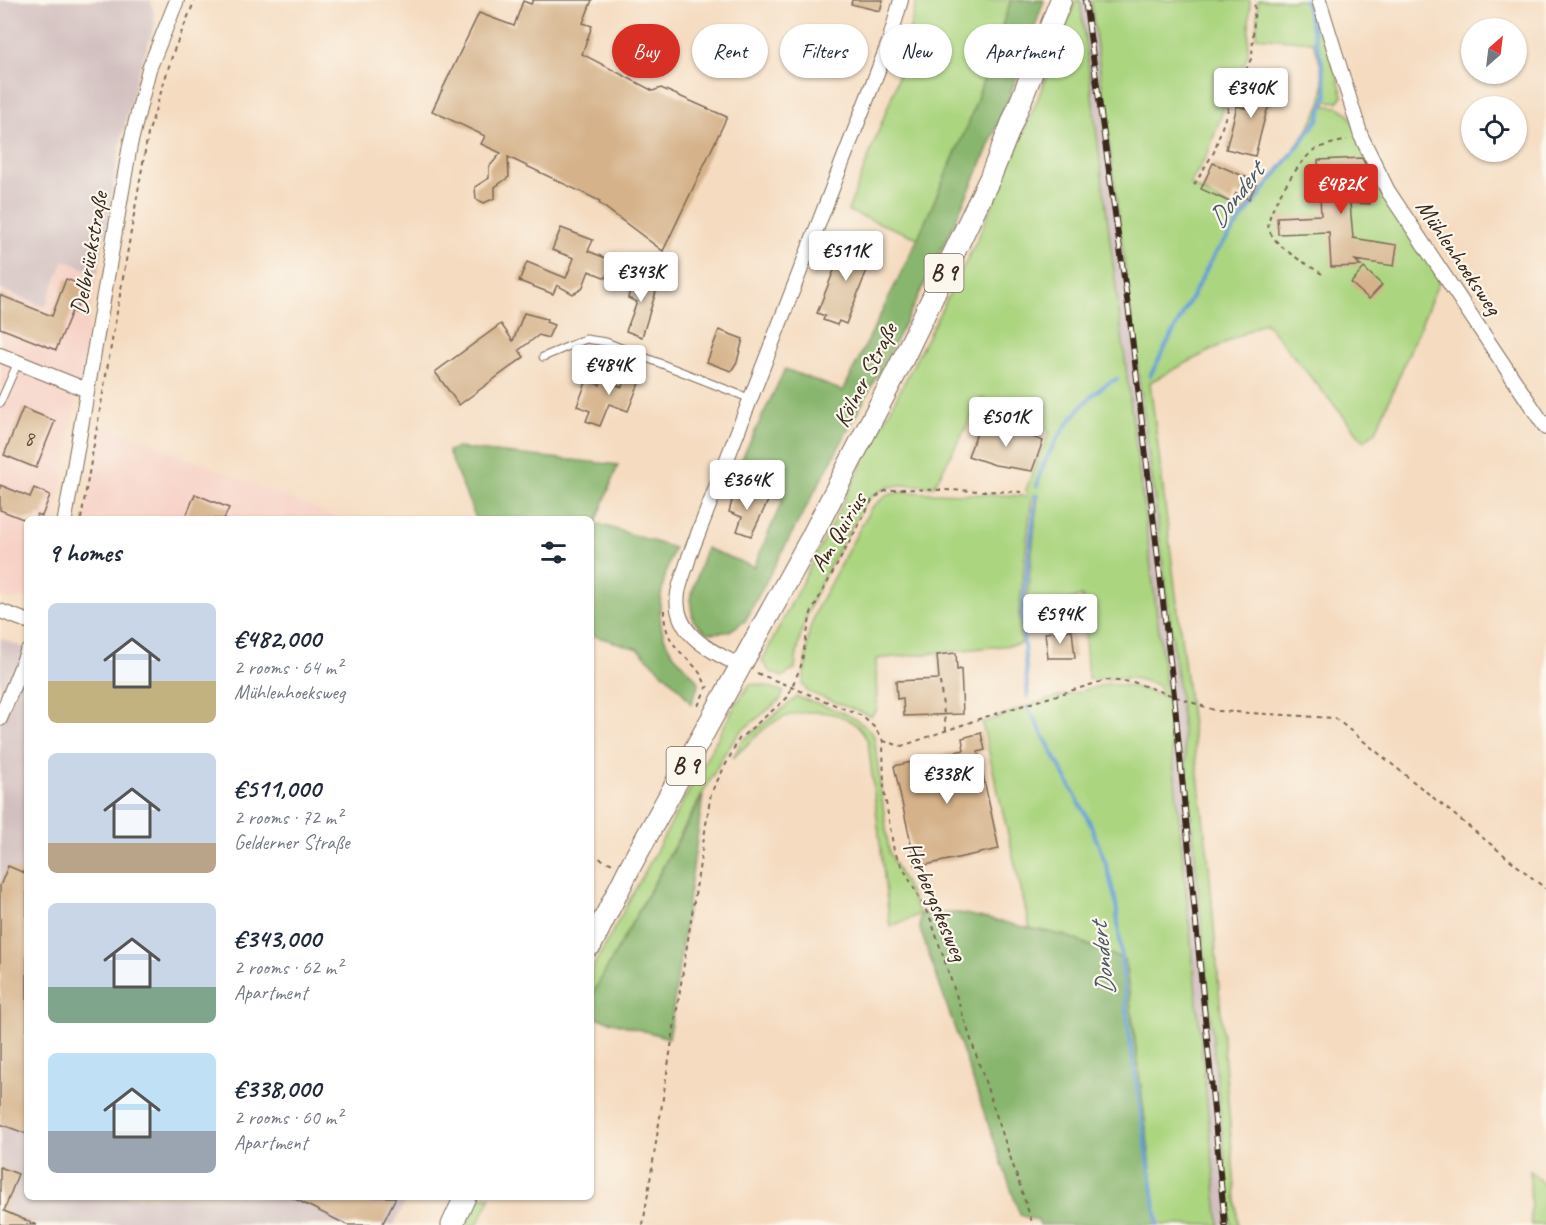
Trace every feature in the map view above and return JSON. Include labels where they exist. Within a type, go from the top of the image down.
[{"type":"main road","name":"Kölner Straße","points":[[741,666],[903,359],[990,178],[1061,0]]},
{"type":"main road","name":"B 9","points":[[594,939],[631,865],[741,666]]},
{"type":"main road","points":[[452,1225],[464,1200]]},
{"type":"street","points":[[741,666],[702,646],[691,635],[682,622],[678,594],[689,557],[889,42],[900,0]]},
{"type":"street","name":"Mühlenhoeksweg","points":[[1318,0],[1361,136],[1388,191],[1546,428]]},
{"type":"street","name":"Delbrückstraße","points":[[66,516],[130,145],[149,69],[175,1]]},
{"type":"street","points":[[0,355],[87,390]]},
{"type":"street","points":[[0,611],[24,620]]},
{"type":"street","points":[[0,719],[24,659]]},
{"type":"lane","points":[[543,357],[586,339],[606,342],[751,399]]},
{"type":"lane","points":[[0,403],[18,362]]},
{"type":"path","points":[[82,516],[148,134],[171,58],[195,0]]},
{"type":"path","points":[[1194,185],[1214,152],[1229,106],[1252,57],[1255,0]]},
{"type":"path","points":[[1322,274],[1273,236],[1268,228],[1270,213],[1311,153],[1361,136]]},
{"type":"path","name":"Am Quirius","points":[[644,1225],[711,793],[740,739],[787,698],[801,666],[811,613],[872,500],[885,491],[902,489],[1024,492]]},
{"type":"path","points":[[741,666],[791,689],[862,716],[875,728],[883,741],[902,746],[1049,696],[1106,680],[1133,682],[1217,711],[1335,718],[1546,889]]},
{"type":"path","points":[[940,682],[946,730]]},
{"type":"path","name":"Herbergskesweg","points":[[883,741],[884,790],[894,851],[931,920],[1033,1225]]},
{"type":"path","points":[[594,856],[614,865],[631,865]]},
{"type":"shaded area","points":[[0,0],[150,0],[155,24],[136,79],[121,141],[98,274],[64,260],[45,307],[0,289]]},
{"type":"shaded area","points":[[1080,0],[1091,0],[1160,530],[1197,858],[1231,1225],[1219,1225],[1166,688]]},
{"type":"shaded area","points":[[64,260],[98,274],[56,516],[24,516],[24,598],[11,600],[0,596],[0,289],[45,307]]},
{"type":"shaded area","points":[[102,424],[333,516],[86,516]]},
{"type":"shaded area","points":[[0,638],[24,648],[24,1200],[406,1200],[394,1225],[0,1225]]},
{"type":"green space","points":[[917,0],[1011,0],[1003,24],[964,24],[964,78],[984,78],[969,122],[918,238],[848,211],[898,78],[952,78],[952,24],[911,24]]},
{"type":"green space","points":[[1011,0],[1044,0],[1035,24],[1003,24]]},
{"type":"green space","points":[[1076,0],[1080,0],[1083,24],[1067,24]]},
{"type":"green space","points":[[1091,0],[1250,0],[1248,55],[1226,102],[1207,155],[1190,184],[1242,214],[1302,137],[1320,105],[1323,91],[1321,66],[1313,42],[1256,37],[1258,0],[1315,0],[1343,96],[1338,102],[1327,101],[1326,106],[1338,107],[1348,113],[1440,279],[1376,431],[1364,441],[1265,322],[1150,382],[1209,865],[1238,1225],[1231,1225],[1179,691]]},
{"type":"green space","points":[[1084,32],[1166,688],[1219,1225],[1158,1225],[1125,960],[1066,936],[1030,928],[982,723],[1036,703],[1107,684],[1132,686],[1162,696],[1158,685],[1134,678],[1088,679],[1082,596],[1026,611],[1038,496],[1032,496],[1019,612],[1021,644],[876,659],[877,709],[871,716],[808,692],[803,685],[809,632],[817,608],[871,508],[887,495],[902,492],[1027,496],[1026,489],[1050,431],[982,398],[934,486],[897,485],[882,490],[866,502],[821,582],[812,603],[798,646],[795,669],[782,677],[769,671],[762,661],[978,238],[1046,78],[1084,78]]},
{"type":"green space","points":[[984,78],[1016,78],[982,161],[908,316],[745,621],[728,632],[707,633],[693,620],[690,599],[706,548],[754,567],[783,499],[732,479],[785,369],[843,391],[918,238],[969,122]]},
{"type":"green space","points":[[457,448],[618,465],[596,523],[674,548],[662,589],[660,617],[667,644],[699,684],[691,704],[680,689],[638,649],[594,636],[594,516],[475,516],[448,451]]},
{"type":"green space","points":[[750,684],[763,685],[784,692],[780,700],[740,732],[725,753],[594,992],[594,965],[735,706]]},
{"type":"green space","points":[[797,697],[849,715],[874,736],[889,852],[920,914],[890,927],[868,741],[857,726],[837,715],[825,713],[800,713],[788,716],[768,726],[733,758],[741,742]]},
{"type":"green space","points":[[703,796],[669,1038],[594,1017],[594,992]]},
{"type":"green space","points":[[960,913],[1066,936],[1125,960],[1158,1225],[1040,1225],[1038,1221],[1020,1215],[920,929],[920,914]]},
{"type":"green space","points":[[1530,1170],[1546,1187],[1546,1225],[1531,1225]]},
{"type":"green space","points":[[474,1200],[490,1200],[477,1225],[461,1225]]},
{"type":"building","points":[[533,0],[592,0],[583,23],[592,26],[582,54],[612,70],[612,78],[628,78],[653,91],[661,88],[727,117],[663,251],[599,203],[600,201],[508,157],[509,177],[495,187],[495,198],[484,203],[476,199],[475,187],[489,178],[489,167],[501,153],[481,144],[485,136],[432,111],[479,13],[514,26],[523,1],[531,4]]},
{"type":"building","points":[[852,0],[883,0],[880,11],[851,4]]},
{"type":"building","points":[[1252,80],[1277,87],[1272,107],[1269,106],[1266,113],[1255,156],[1226,149],[1237,106],[1245,108]]},
{"type":"building","points":[[1362,158],[1368,170],[1370,204],[1350,203],[1353,238],[1397,245],[1394,266],[1355,260],[1361,266],[1331,267],[1329,232],[1278,234],[1277,217],[1321,215],[1318,160]]},
{"type":"building","points":[[1213,163],[1257,182],[1249,199],[1236,193],[1232,203],[1201,189]]},
{"type":"building","points":[[561,228],[593,240],[588,251],[613,261],[606,278],[589,271],[582,289],[573,294],[557,285],[553,294],[519,281],[527,262],[566,278],[574,258],[552,250]]},
{"type":"building","points":[[854,239],[869,245],[867,249],[874,252],[846,324],[839,321],[837,325],[823,320],[825,316],[817,313],[846,240],[853,243]]},
{"type":"building","points":[[1364,268],[1382,285],[1369,299],[1351,283]]},
{"type":"building","points":[[634,272],[658,285],[642,337],[626,331],[637,302],[628,298]]},
{"type":"building","points":[[66,279],[85,286],[75,313],[72,311],[56,350],[0,328],[0,295],[52,316]]},
{"type":"building","points":[[524,313],[547,319],[546,322],[554,325],[548,338],[539,335],[519,350],[524,357],[459,405],[435,372],[501,324],[513,341]]},
{"type":"building","points":[[719,330],[743,339],[737,362],[731,371],[707,362]]},
{"type":"building","points":[[629,368],[643,373],[628,411],[609,404],[600,426],[586,421],[590,411],[577,406],[587,380],[600,385],[602,380],[622,387]]},
{"type":"building","points":[[23,408],[55,421],[36,468],[4,455]]},
{"type":"building","points":[[992,421],[1043,441],[1032,471],[995,465],[968,456],[978,430],[987,433]]},
{"type":"building","points":[[0,485],[30,497],[34,488],[50,495],[42,516],[37,514],[37,516],[24,516],[23,519],[0,510]]},
{"type":"building","points":[[735,489],[768,501],[751,536],[737,531],[742,517],[729,512]]},
{"type":"building","points":[[195,494],[229,508],[225,516],[186,516]]},
{"type":"building","points":[[1072,630],[1075,658],[1048,658],[1045,633]]},
{"type":"building","points":[[956,653],[957,670],[961,669],[963,714],[904,716],[903,698],[897,699],[896,681],[939,679],[937,655]]},
{"type":"building","points":[[981,733],[985,750],[978,752],[999,849],[916,867],[894,766],[964,750],[962,738]]},
{"type":"building","points":[[8,866],[24,873],[24,1133],[0,1124],[0,886]]},
{"type":"building","points":[[0,1167],[18,1174],[4,1211],[37,1225],[0,1225]]},
{"type":"building","points":[[297,1200],[394,1200],[382,1225],[347,1225]]},
{"type":"waterway","name":"Dondert","points":[[1150,376],[1214,255],[1318,120],[1327,94],[1321,59],[1304,0]]},
{"type":"waterway","name":"Dondert","points":[[1037,486],[1047,457],[1067,424],[1092,396],[1117,379]]},
{"type":"waterway","name":"Dondert","points":[[1028,697],[1022,614],[1036,495]]},
{"type":"waterway","name":"Dondert","points":[[1028,707],[1090,823],[1106,864],[1116,903],[1128,1027],[1158,1225]]},
{"type":"railway","points":[[1085,0],[1130,320],[1174,695],[1225,1225]]}]
